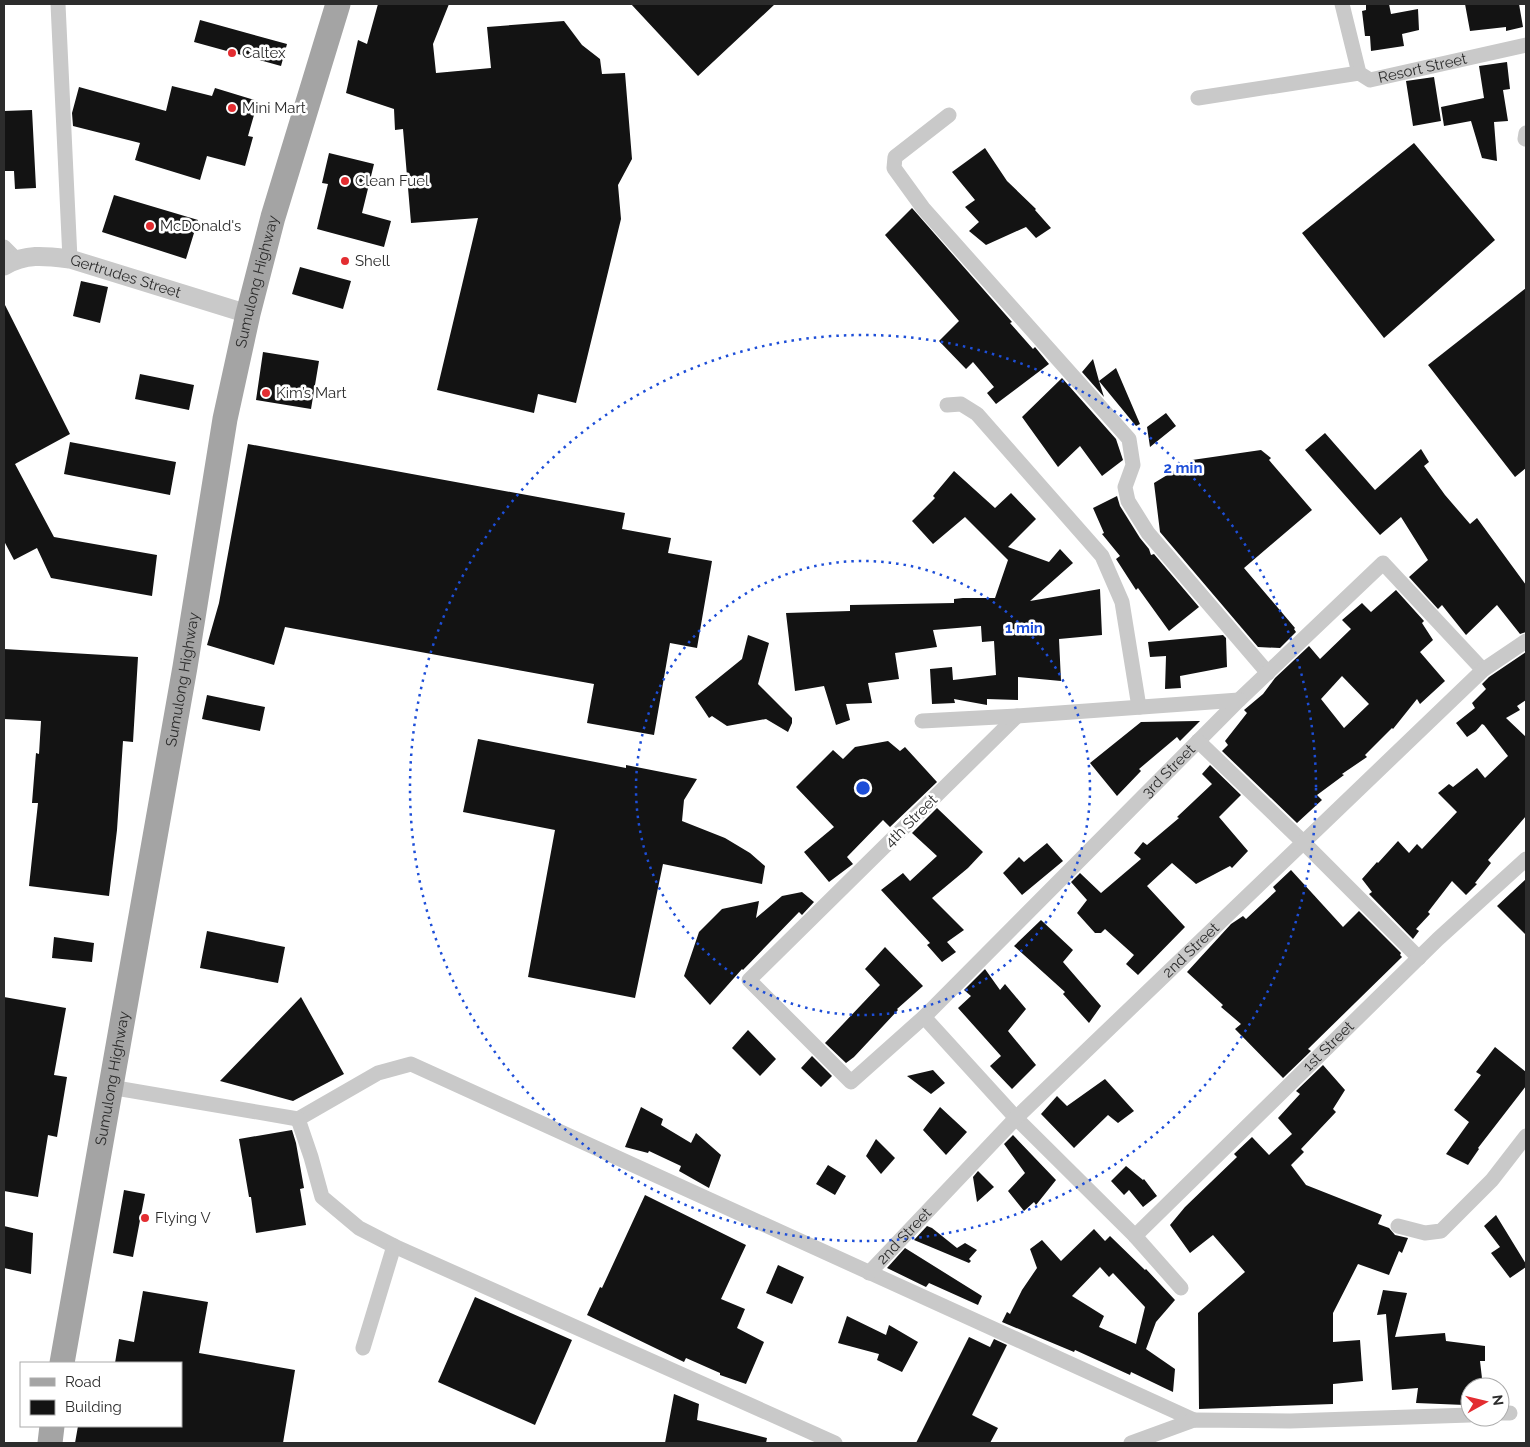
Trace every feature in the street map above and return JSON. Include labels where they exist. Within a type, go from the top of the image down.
[{"type":"main road","name":"Sumulong Highway","points":[[62,1362],[185,667],[225,419],[248,314],[285,175],[338,4]]},
{"type":"main road","points":[[50,1443],[52,1427]]},
{"type":"street","points":[[58,4],[70,260]]},
{"type":"street","name":"Resort Street","points":[[1342,4],[1359,73],[1370,80],[1526,45]]},
{"type":"street","points":[[1198,98],[1359,73]]},
{"type":"street","points":[[949,115],[895,157],[894,168],[923,208],[1129,439],[1133,465],[1125,488],[1128,501],[1148,533],[1268,673]]},
{"type":"street","name":"Gertrudes Street","points":[[8,257],[44,256],[70,260],[248,314]]},
{"type":"street","points":[[947,405],[961,404],[977,414],[1102,556],[1122,602],[1139,707]]},
{"type":"street","name":"3rd Street","points":[[851,1082],[924,1017],[1239,700],[1383,563],[1483,670]]},
{"type":"street","name":"2nd Street","points":[[869,1273],[1016,1118],[1483,670],[1526,641]]},
{"type":"street","points":[[922,721],[1239,700]]},
{"type":"street","name":"4th Street","points":[[851,1082],[749,980],[1017,716]]},
{"type":"street","points":[[1198,741],[1419,958]]},
{"type":"street","name":"1st Street","points":[[1135,1236],[1419,958],[1526,859]]},
{"type":"street","points":[[924,1017],[1016,1118],[1135,1236],[1181,1288]]},
{"type":"street","points":[[110,1087],[298,1120],[378,1073],[411,1064],[1194,1420]]},
{"type":"street","points":[[298,1120],[322,1197],[359,1228],[394,1246],[835,1443]]},
{"type":"street","points":[[1398,1226],[1425,1233],[1441,1230],[1492,1180],[1526,1136]]},
{"type":"street","points":[[363,1348],[394,1246]]},
{"type":"street","points":[[1130,1443],[1194,1420],[1290,1421],[1460,1414]]},
{"type":"building","points":[[378,4],[449,4],[433,44],[436,73],[491,68],[487,27],[564,21],[582,45],[600,59],[602,74],[625,73],[632,159],[618,185],[621,219],[576,403],[538,394],[534,413],[437,390],[478,218],[411,223],[403,129],[395,130],[394,109],[346,93],[358,40],[367,44]]},
{"type":"building","points":[[631,4],[775,4],[698,76]]},
{"type":"building","points":[[1366,4],[1389,4],[1391,14],[1418,9],[1419,30],[1402,34],[1404,46],[1371,51],[1370,36],[1365,36],[1362,11],[1366,10]]},
{"type":"building","points":[[1465,4],[1519,4],[1523,27],[1506,31],[1506,27],[1470,31]]},
{"type":"building","points":[[200,20],[287,44],[281,66],[194,42]]},
{"type":"building","points":[[1507,62],[1510,89],[1503,90],[1508,121],[1494,122],[1497,161],[1482,158],[1471,121],[1444,126],[1441,107],[1484,98],[1479,66]]},
{"type":"building","points":[[1434,77],[1441,121],[1413,126],[1406,81]]},
{"type":"building","points":[[172,86],[212,96],[215,88],[258,101],[248,136],[253,137],[245,166],[207,156],[200,180],[135,160],[140,143],[73,126],[72,113],[79,87],[166,111]]},
{"type":"building","points":[[32,110],[36,188],[15,189],[14,171],[4,171],[4,111]]},
{"type":"building","points":[[1414,143],[1495,240],[1384,338],[1302,233]]},
{"type":"building","points":[[985,148],[1007,181],[1036,209],[1051,228],[1036,238],[1026,227],[986,245],[969,231],[979,222],[965,207],[975,200],[952,172]]},
{"type":"building","points":[[329,153],[374,164],[362,213],[391,221],[384,247],[317,229],[328,184],[322,183]]},
{"type":"building","name":"McDonald's","points":[[114,195],[198,220],[186,259],[102,232]]},
{"type":"building","points":[[912,208],[1012,322],[1010,323],[1033,349],[1035,347],[1049,364],[996,404],[987,393],[994,387],[973,362],[966,369],[939,341],[959,321],[885,235]]},
{"type":"building","points":[[300,267],[351,281],[343,309],[292,294]]},
{"type":"building","points":[[81,281],[108,287],[100,323],[73,316]]},
{"type":"building","points":[[1526,288],[1526,468],[1515,477],[1428,365]]},
{"type":"building","points":[[4,303],[70,434],[15,464],[54,537],[157,555],[152,596],[51,578],[37,548],[14,560],[4,541]]},
{"type":"building","points":[[263,352],[319,361],[311,409],[256,400]]},
{"type":"building","points":[[1093,359],[1099,381],[1104,397],[1082,372]]},
{"type":"building","points":[[1116,368],[1140,424],[1136,426],[1099,381]]},
{"type":"building","points":[[140,374],[194,385],[189,410],[135,399]]},
{"type":"building","points":[[1062,378],[1116,439],[1123,460],[1102,476],[1080,446],[1058,467],[1022,417]]},
{"type":"building","points":[[1166,413],[1176,426],[1150,447],[1147,427]]},
{"type":"building","points":[[1325,433],[1375,490],[1421,449],[1429,462],[1424,466],[1445,495],[1470,524],[1477,518],[1526,585],[1526,632],[1520,634],[1497,605],[1466,635],[1442,605],[1438,609],[1409,577],[1428,560],[1401,517],[1380,535],[1305,450]]},
{"type":"building","points":[[70,442],[176,462],[170,495],[64,474]]},
{"type":"building","points":[[248,444],[625,513],[622,529],[671,538],[668,553],[712,561],[697,648],[670,643],[654,735],[587,723],[594,684],[285,627],[274,665],[207,645],[219,603]]},
{"type":"building","points":[[1261,450],[1271,458],[1269,460],[1312,510],[1244,568],[1295,628],[1296,632],[1280,648],[1258,647],[1160,532],[1154,483],[1192,460]]},
{"type":"building","points":[[954,471],[995,508],[1011,493],[1036,519],[1008,547],[1049,562],[1060,549],[1073,563],[1030,601],[1100,589],[1102,635],[1059,639],[1061,681],[1018,677],[1018,700],[987,699],[987,705],[954,699],[955,703],[932,704],[930,669],[952,667],[953,680],[996,675],[994,641],[982,642],[981,626],[933,630],[937,647],[895,653],[899,679],[868,683],[872,703],[846,704],[850,720],[836,725],[824,686],[795,691],[786,613],[850,611],[850,605],[954,603],[954,599],[995,598],[1008,560],[965,517],[933,544],[912,521],[935,498],[933,496]]},
{"type":"building","points":[[1117,496],[1120,506],[1149,549],[1151,555],[1154,554],[1199,607],[1169,631],[1138,588],[1136,590],[1116,559],[1120,556],[1102,534],[1104,533],[1093,508]]},
{"type":"building","points":[[1396,590],[1424,621],[1422,623],[1433,640],[1420,652],[1445,681],[1420,704],[1417,699],[1393,729],[1365,755],[1367,757],[1342,774],[1344,775],[1317,795],[1322,800],[1297,823],[1222,751],[1228,745],[1225,741],[1247,713],[1244,710],[1263,694],[1275,678],[1309,646],[1320,659],[1351,629],[1342,620],[1362,603],[1371,612]],"holes":[[[1342,676],[1369,704],[1344,728],[1321,699]]]},
{"type":"building","points":[[748,635],[769,643],[758,684],[792,718],[788,732],[766,719],[727,726],[712,716],[709,718],[695,697],[742,659]]},
{"type":"building","points":[[1223,635],[1226,638],[1227,667],[1180,676],[1181,688],[1165,689],[1166,656],[1150,657],[1148,642]]},
{"type":"building","points":[[4,649],[138,657],[133,742],[123,741],[117,830],[109,896],[29,886],[38,803],[32,803],[36,753],[39,754],[41,721],[4,719]]},
{"type":"building","points":[[1526,652],[1526,700],[1517,706],[1520,710],[1506,718],[1526,737],[1526,816],[1488,860],[1491,863],[1475,883],[1477,884],[1466,895],[1452,881],[1428,912],[1430,914],[1416,929],[1419,931],[1413,939],[1369,894],[1372,892],[1362,879],[1398,841],[1409,853],[1417,844],[1422,849],[1457,812],[1438,793],[1449,784],[1453,787],[1477,768],[1485,778],[1508,756],[1484,725],[1482,724],[1467,737],[1456,723],[1475,708],[1472,703],[1486,689],[1482,684],[1489,677]]},
{"type":"building","points":[[207,695],[265,707],[260,731],[202,719]]},
{"type":"building","points":[[1200,721],[1180,741],[1177,737],[1139,769],[1141,771],[1117,796],[1090,763],[1141,722]]},
{"type":"building","points":[[478,739],[626,768],[626,765],[697,779],[684,800],[682,821],[725,838],[750,853],[765,866],[762,884],[663,864],[635,998],[528,977],[555,830],[463,812]]},
{"type":"building","points":[[888,741],[900,751],[905,747],[937,782],[890,827],[883,820],[847,857],[853,864],[829,882],[804,852],[834,827],[796,787],[833,750],[843,759],[855,747]]},
{"type":"building","points":[[1210,765],[1241,795],[1219,817],[1248,851],[1232,868],[1230,866],[1196,884],[1172,863],[1147,886],[1185,927],[1138,975],[1126,964],[1134,955],[1105,929],[1101,933],[1095,933],[1077,913],[1087,900],[1071,882],[1080,873],[1101,893],[1141,859],[1134,853],[1143,842],[1147,845],[1179,818],[1177,817],[1212,784],[1202,774]]},
{"type":"building","points":[[937,808],[983,852],[968,868],[932,898],[964,930],[947,942],[956,952],[942,962],[927,945],[930,943],[881,890],[903,873],[910,881],[937,856],[912,833]]},
{"type":"building","points":[[1047,843],[1063,861],[1022,895],[1003,873],[1019,857],[1024,862]]},
{"type":"building","points":[[1291,870],[1343,927],[1359,911],[1401,953],[1402,957],[1308,1049],[1311,1051],[1283,1078],[1235,1029],[1241,1024],[1221,1007],[1223,1005],[1187,972],[1231,924],[1243,916],[1246,919],[1276,891],[1273,887]]},
{"type":"building","points":[[1526,879],[1526,935],[1497,906]]},
{"type":"building","points":[[802,892],[814,902],[802,915],[799,912],[742,969],[710,1005],[684,976],[699,932],[722,909],[759,901],[756,918],[782,896]]},
{"type":"building","points":[[1041,920],[1073,950],[1063,962],[1101,1006],[1089,1023],[1063,994],[1065,992],[1014,946]]},
{"type":"building","points":[[207,931],[285,947],[278,983],[200,968]]},
{"type":"building","points":[[54,937],[94,943],[92,962],[52,958]]},
{"type":"building","points":[[885,947],[923,986],[897,1009],[854,1057],[846,1063],[825,1043],[880,985],[865,969]]},
{"type":"building","points":[[985,969],[1000,990],[1005,984],[1026,1009],[1008,1031],[1036,1065],[1012,1089],[990,1066],[1001,1056],[958,1008],[971,996],[964,990]]},
{"type":"building","points":[[4,997],[66,1008],[54,1075],[67,1077],[57,1137],[48,1135],[38,1197],[4,1191]]},
{"type":"building","points":[[301,997],[344,1074],[293,1101],[220,1081]]},
{"type":"building","points":[[748,1030],[776,1059],[760,1076],[732,1048]]},
{"type":"building","points":[[1495,1047],[1526,1072],[1526,1086],[1478,1148],[1468,1165],[1446,1154],[1469,1122],[1454,1110],[1481,1075],[1476,1072]]},
{"type":"building","points":[[812,1056],[832,1076],[821,1087],[801,1068]]},
{"type":"building","points":[[1323,1065],[1345,1090],[1333,1109],[1336,1112],[1301,1149],[1304,1152],[1291,1165],[1306,1185],[1382,1215],[1378,1224],[1389,1228],[1395,1235],[1408,1238],[1402,1253],[1399,1251],[1389,1275],[1358,1264],[1333,1313],[1333,1342],[1360,1340],[1363,1381],[1333,1384],[1333,1404],[1199,1409],[1198,1313],[1245,1272],[1213,1235],[1190,1253],[1170,1225],[1185,1207],[1237,1157],[1234,1154],[1252,1137],[1269,1155],[1292,1134],[1278,1118],[1300,1094],[1296,1091]]},
{"type":"building","points":[[933,1070],[945,1083],[931,1094],[907,1076]]},
{"type":"building","points":[[1105,1079],[1134,1111],[1118,1123],[1108,1115],[1074,1148],[1041,1114],[1057,1096],[1067,1106]]},
{"type":"building","points":[[641,1107],[663,1119],[661,1125],[691,1143],[696,1133],[721,1155],[709,1188],[679,1171],[681,1166],[649,1151],[648,1153],[625,1147]]},
{"type":"building","points":[[940,1107],[967,1132],[946,1155],[923,1130]]},
{"type":"building","points":[[292,1130],[304,1188],[300,1189],[306,1225],[256,1233],[239,1139]]},
{"type":"building","points":[[1013,1135],[1056,1180],[1036,1205],[1034,1202],[1024,1211],[1008,1191],[1025,1173],[1004,1144]]},
{"type":"building","points":[[876,1139],[895,1158],[881,1174],[866,1156]]},
{"type":"building","points":[[828,1165],[846,1176],[835,1195],[816,1184]]},
{"type":"building","points":[[1126,1166],[1144,1179],[1157,1196],[1143,1207],[1129,1190],[1124,1195],[1111,1181]]},
{"type":"building","points":[[978,1171],[994,1187],[977,1202],[973,1177]]},
{"type":"building","points":[[124,1190],[145,1194],[133,1257],[113,1253]]},
{"type":"building","points":[[645,1195],[746,1245],[721,1299],[745,1309],[737,1328],[764,1342],[746,1384],[720,1375],[720,1373],[686,1358],[684,1362],[587,1315],[600,1287],[602,1288]]},
{"type":"building","points":[[1496,1215],[1526,1264],[1526,1267],[1510,1278],[1491,1253],[1500,1247],[1484,1226]]},
{"type":"building","points":[[4,1226],[33,1233],[31,1274],[4,1268]]},
{"type":"building","points":[[927,1226],[957,1248],[965,1243],[977,1250],[969,1259],[971,1261],[969,1263],[914,1240]]},
{"type":"building","points":[[1094,1229],[1105,1241],[1110,1236],[1146,1269],[1175,1300],[1156,1322],[1146,1349],[1175,1369],[1173,1392],[1131,1372],[1130,1375],[1075,1350],[1074,1352],[1002,1322],[1007,1312],[1010,1314],[1022,1290],[1037,1268],[1030,1249],[1042,1240],[1061,1261]],"holes":[[[1100,1267],[1109,1277],[1113,1273],[1145,1307],[1136,1344],[1099,1327],[1104,1316],[1072,1296]]]},
{"type":"building","points":[[905,1248],[982,1296],[978,1305],[929,1283],[926,1287],[887,1268]]},
{"type":"building","points":[[778,1265],[804,1277],[792,1304],[766,1293]]},
{"type":"building","points":[[1383,1290],[1407,1293],[1395,1337],[1445,1333],[1446,1341],[1485,1346],[1485,1361],[1480,1361],[1482,1377],[1460,1377],[1460,1405],[1416,1403],[1418,1388],[1392,1390],[1386,1314],[1377,1315]]},
{"type":"building","points":[[143,1291],[208,1302],[199,1353],[295,1370],[283,1443],[75,1443],[78,1427],[182,1427],[182,1362],[115,1362],[119,1339],[134,1342]]},
{"type":"building","points":[[475,1297],[572,1340],[535,1425],[438,1382]]},
{"type":"building","points":[[847,1316],[886,1335],[889,1325],[918,1342],[902,1372],[877,1360],[879,1354],[838,1343]]},
{"type":"building","points":[[969,1337],[990,1347],[994,1339],[1007,1345],[972,1415],[998,1428],[990,1443],[916,1443]]},
{"type":"building","points":[[674,1394],[699,1404],[697,1420],[767,1438],[766,1443],[665,1443]]},
{"type":"place","name":"Caltex","points":[[232,53]]},
{"type":"place","name":"Mini Mart","points":[[232,108]]},
{"type":"place","name":"Clean Fuel","points":[[345,181]]},
{"type":"place","name":"McDonald's","points":[[150,226]]},
{"type":"place","name":"Shell","points":[[345,261]]},
{"type":"place","name":"Kim’s Mart","points":[[266,393]]},
{"type":"place","name":"Flying V","points":[[145,1218]]}]
